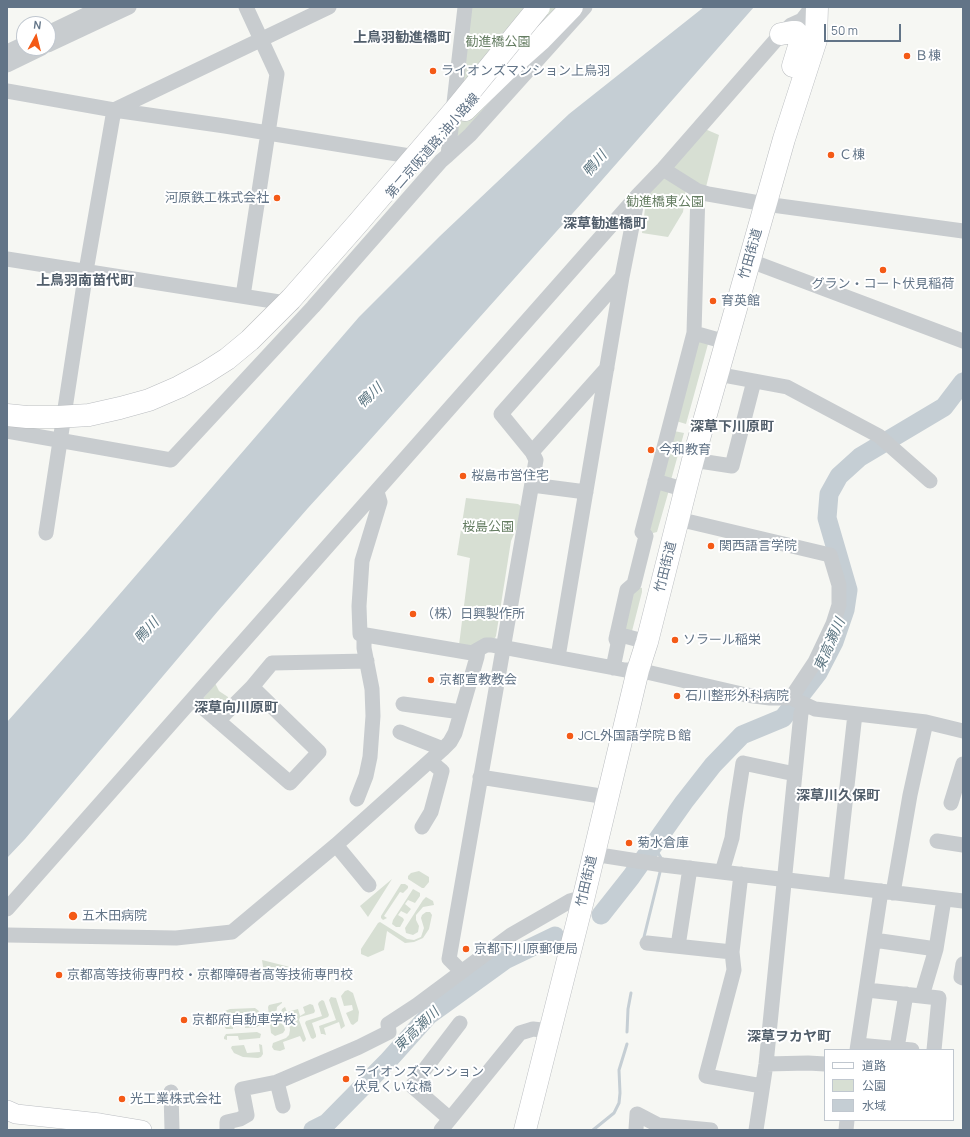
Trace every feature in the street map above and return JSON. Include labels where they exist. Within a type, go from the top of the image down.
[{"type":"highway","name":"第二京阪道路;油小路線","points":[[7,415],[57,417],[89,415],[120,408],[149,400],[179,387],[205,373],[227,358],[250,340],[286,304],[310,277],[403,171],[539,7]]},
{"type":"highway","name":"第二京阪道路;油小路線","points":[[310,277],[361,227],[408,176],[460,116],[548,7]]},
{"type":"highway","points":[[460,116],[504,72],[540,40],[572,7]]},
{"type":"highway","name":"竹田街道","points":[[525,1130],[583,900],[638,670],[647,642],[693,460],[748,260],[784,139],[816,40],[816,7]]},
{"type":"highway","points":[[781,34],[796,32],[799,34],[801,39],[782,104],[779,121],[784,139]]},
{"type":"main road","points":[[7,1110],[16,1114],[54,1124],[100,1123],[142,1130]]},
{"type":"street","points":[[56,29],[102,7]]},
{"type":"street","points":[[56,41],[129,7]]},
{"type":"street","points":[[243,296],[277,74],[246,7]]},
{"type":"street","points":[[114,110],[329,7]]},
{"type":"street","points":[[444,158],[465,7]]},
{"type":"street","points":[[7,431],[171,460],[313,307],[444,158],[470,135],[585,7]]},
{"type":"street","points":[[7,909],[781,34],[791,25],[802,20],[812,7]]},
{"type":"street","points":[[7,65],[26,56]]},
{"type":"street","points":[[7,91],[114,110],[444,158]]},
{"type":"street","points":[[46,533],[86,271],[114,110]]},
{"type":"street","points":[[663,169],[698,191],[765,204],[963,231]]},
{"type":"street","points":[[613,668],[618,644],[616,639],[626,590],[634,584],[646,536],[642,532],[694,333],[698,191]]},
{"type":"street","points":[[558,657],[622,277],[638,195]]},
{"type":"street","points":[[7,259],[313,307]]},
{"type":"street","points":[[748,260],[963,341]]},
{"type":"street","points":[[461,971],[449,959],[536,460],[532,452],[501,414],[622,277]]},
{"type":"street","points":[[694,333],[726,342]]},
{"type":"street","points":[[532,452],[607,368]]},
{"type":"street","points":[[717,374],[787,387],[885,441],[930,481]]},
{"type":"street","points":[[693,460],[732,466],[754,381]]},
{"type":"street","points":[[655,481],[686,490]]},
{"type":"street","points":[[532,485],[586,492]]},
{"type":"street","points":[[377,492],[380,502],[362,561],[359,606],[360,634],[472,653],[486,645],[625,670],[638,670],[746,695],[770,698],[791,698],[815,709],[926,722],[963,731]]},
{"type":"street","points":[[678,519],[830,555],[839,585],[839,605],[834,624],[816,662],[791,698]]},
{"type":"street","points":[[357,799],[366,776],[370,757],[373,716],[372,688],[364,648],[364,634]]},
{"type":"street","points":[[617,634],[647,642]]},
{"type":"street","points":[[7,935],[176,938],[232,932],[336,845],[450,742],[455,733],[478,650]]},
{"type":"street","points":[[218,721],[252,687],[272,663],[367,661]]},
{"type":"street","points":[[193,699],[290,783],[319,752],[252,687]]},
{"type":"street","points":[[403,704],[461,712]]},
{"type":"street","points":[[756,1130],[766,1064],[801,712],[805,705]]},
{"type":"street","points":[[836,886],[855,714]]},
{"type":"street","points":[[906,994],[905,1049],[858,1048],[874,940],[887,892],[926,722]]},
{"type":"street","points":[[400,732],[443,749]]},
{"type":"street","points":[[422,827],[431,812],[442,771],[430,761]]},
{"type":"street","points":[[722,872],[732,838],[743,763],[795,774]]},
{"type":"street","points":[[951,803],[963,764]]},
{"type":"street","points":[[480,777],[607,797]]},
{"type":"street","points":[[937,841],[963,845]]},
{"type":"street","points":[[336,845],[369,885]]},
{"type":"street","points":[[593,854],[663,865],[963,901]]},
{"type":"street","points":[[678,946],[690,868]]},
{"type":"street","points":[[741,874],[732,952],[734,970],[706,1076],[762,1086]]},
{"type":"street","points":[[227,1130],[227,1122],[240,1119],[247,1115],[242,1089],[277,1082],[359,1047],[389,1032],[388,1024],[417,1005],[511,935],[570,901],[577,898],[583,900]]},
{"type":"street","points":[[922,996],[936,949],[944,899]]},
{"type":"street","points":[[874,940],[936,949]]},
{"type":"street","points":[[647,942],[732,952]]},
{"type":"street","points":[[963,964],[961,977],[963,978]]},
{"type":"street","points":[[867,990],[940,998],[934,1049]]},
{"type":"street","points":[[460,1023],[412,1086],[446,1124],[520,1033],[533,1029],[550,1031]]},
{"type":"street","points":[[766,1064],[824,1064]]},
{"type":"street","points":[[277,1082],[283,1106]]},
{"type":"street","points":[[171,1092],[172,1130]]},
{"type":"street","points":[[636,1129],[637,1114],[658,1125],[711,1130]]},
{"type":"green space","name":"勧進橋公園","points":[[467,7],[576,7],[457,139]]},
{"type":"green space","name":"勧進橋東公園","points":[[705,129],[719,135],[706,187],[674,172],[673,165]]},
{"type":"green space","name":"勧進橋東公園","points":[[660,178],[668,178],[686,188],[683,212],[668,237],[642,233],[647,192]]},
{"type":"green space","points":[[697,340],[708,344],[686,424],[676,421]]},
{"type":"green space","points":[[674,431],[684,433],[671,480],[662,478]]},
{"type":"green space","points":[[658,486],[669,490],[657,532],[653,533],[647,531]]},
{"type":"green space","name":"桜島公園","points":[[466,498],[518,504],[522,507],[520,520],[511,541],[496,636],[482,645],[471,647],[459,645],[470,558],[457,555]]},
{"type":"green space","points":[[637,587],[642,588],[642,592],[631,635],[624,627],[631,592]]},
{"type":"green space","points":[[215,683],[219,691],[228,697],[228,699],[226,706],[221,711],[213,712],[203,699]]},
{"type":"green space","points":[[419,871],[429,877],[429,882],[424,888],[408,879],[408,876],[411,873]]},
{"type":"green space","points":[[392,879],[368,917],[360,906]]},
{"type":"green space","points":[[401,884],[405,884],[408,888],[403,893],[400,892],[384,916],[387,918],[383,920],[381,916]]},
{"type":"green space","points":[[413,889],[420,893],[420,896],[415,903],[408,900],[405,904],[411,909],[407,914],[401,911],[398,915],[404,920],[400,927],[396,927],[392,924],[393,920]]},
{"type":"green space","points":[[426,897],[433,901],[434,905],[423,907],[416,915],[416,920],[419,926],[418,932],[413,935],[406,933],[405,928]]},
{"type":"green space","points":[[426,912],[430,912],[432,915],[429,929],[423,938],[414,942],[405,943],[387,931],[384,950],[368,957],[361,954],[361,949],[380,922],[407,939],[414,940],[421,937],[424,928],[421,918]]},
{"type":"green space","points":[[262,960],[294,968],[264,973]]},
{"type":"green space","points":[[348,990],[353,993],[359,1012],[358,1021],[353,1025],[351,1024],[346,1013],[353,1010],[352,1005],[344,1006],[341,996]]},
{"type":"green space","points":[[331,997],[336,998],[345,1026],[341,1029],[339,1022],[324,1028],[326,1035],[321,1034],[319,1026],[336,1020],[329,1000]]},
{"type":"green space","points":[[322,1000],[324,1001],[329,1015],[328,1017],[312,1023],[316,1035],[313,1039],[311,1038],[305,1023],[306,1021],[322,1016],[318,1004]]},
{"type":"green space","points":[[282,1002],[277,1007],[276,1016],[284,1026],[285,1030],[283,1033],[275,1036],[271,1033],[268,1007],[269,1005]]},
{"type":"green space","points":[[310,1004],[313,1005],[315,1011],[314,1013],[300,1017],[299,1020],[306,1039],[305,1041],[303,1042],[300,1036],[283,1042],[285,1049],[280,1051],[274,1050],[272,1047],[273,1043],[286,1038],[289,1035],[290,1030],[289,1023],[280,1015],[282,1009],[285,1007],[287,1012],[298,1009],[300,1016],[305,1013],[303,1007]]},
{"type":"green space","points":[[255,1008],[259,1011],[257,1015],[244,1016],[244,1013],[232,1013],[232,1017],[225,1016],[225,1011],[230,1009]]},
{"type":"green space","points":[[255,1020],[259,1022],[260,1025],[257,1027],[245,1028],[245,1024],[233,1025],[233,1029],[226,1029],[224,1026],[224,1024],[227,1023]]},
{"type":"green space","points":[[257,1032],[261,1034],[260,1038],[239,1040],[238,1036],[227,1036],[227,1040],[224,1039],[226,1034]]},
{"type":"green space","points":[[259,1044],[262,1045],[263,1054],[258,1058],[243,1057],[234,1053],[231,1048],[232,1046],[244,1045],[247,1053],[260,1052]]},
{"type":"water","name":"鴨川","points":[[704,7],[754,7],[581,204],[308,508],[218,611],[25,839],[7,858],[7,722],[87,632],[359,317],[440,236],[569,114]]},
{"type":"waterway","name":"東高瀬川","points":[[601,915],[631,877],[684,802],[713,765],[742,735],[783,718],[818,673],[834,642],[845,610],[848,590],[827,518],[829,494],[839,476],[860,457],[944,407],[963,382]]},
{"type":"waterway","points":[[651,849],[658,853],[661,858]]},
{"type":"waterway","points":[[644,937],[661,868]]},
{"type":"waterway","name":"東高瀬川","points":[[313,1130],[327,1123],[387,1062],[429,1015],[505,960],[555,936]]},
{"type":"waterway","points":[[627,1032],[628,1009],[631,993]]},
{"type":"waterway","points":[[593,1130],[614,1113],[619,1103],[619,1070],[627,1044]]},
{"type":"place","name":"Ｂ棟","points":[[907,56]]},
{"type":"place","name":"ライオンズマンション上鳥羽","points":[[433,71]]},
{"type":"place","name":"Ｃ棟","points":[[831,155]]},
{"type":"place","name":"河原鉄工株式会社","points":[[277,198]]},
{"type":"place","name":"グラン・コート伏見稲荷","points":[[883,270]]},
{"type":"place","name":"育英館","points":[[713,301]]},
{"type":"place","name":"今和教育","points":[[651,450]]},
{"type":"place","name":"桜島市営住宅","points":[[463,476]]},
{"type":"place","name":"関西語言学院","points":[[711,546]]},
{"type":"place","name":"（株）日興製作所","points":[[413,614]]},
{"type":"place","name":"ソラール稲栄","points":[[675,640]]},
{"type":"place","name":"京都宣教教会","points":[[431,680]]},
{"type":"place","name":"石川整形外科病院","points":[[677,696]]},
{"type":"place","name":"JCL外国語学院Ｂ館","points":[[570,736]]},
{"type":"place","name":"菊水倉庫","points":[[629,843]]},
{"type":"place","name":"五木田病院","points":[[73,916]]},
{"type":"place","name":"京都下川原郵便局","points":[[466,949]]},
{"type":"place","name":"京都高等技術専門校・京都障碍者高等技術専門校","points":[[59,975]]},
{"type":"place","name":"京都府自動車学校","points":[[184,1020]]},
{"type":"place","name":"ライオンズマンション 伏見くいな橋","points":[[346,1079]]},
{"type":"place","name":"光工業株式会社","points":[[122,1099]]},
{"type":"district","name":"上鳥羽勧進橋町","points":[[402,38]]},
{"type":"district","name":"深草勧進橋町","points":[[605,224]]},
{"type":"district","name":"上鳥羽南苗代町","points":[[85,281]]},
{"type":"district","name":"深草下川原町","points":[[732,427]]},
{"type":"district","name":"深草向川原町","points":[[236,708]]},
{"type":"district","name":"深草川久保町","points":[[838,796]]},
{"type":"district","name":"深草ヲカヤ町","points":[[789,1037]]}]
